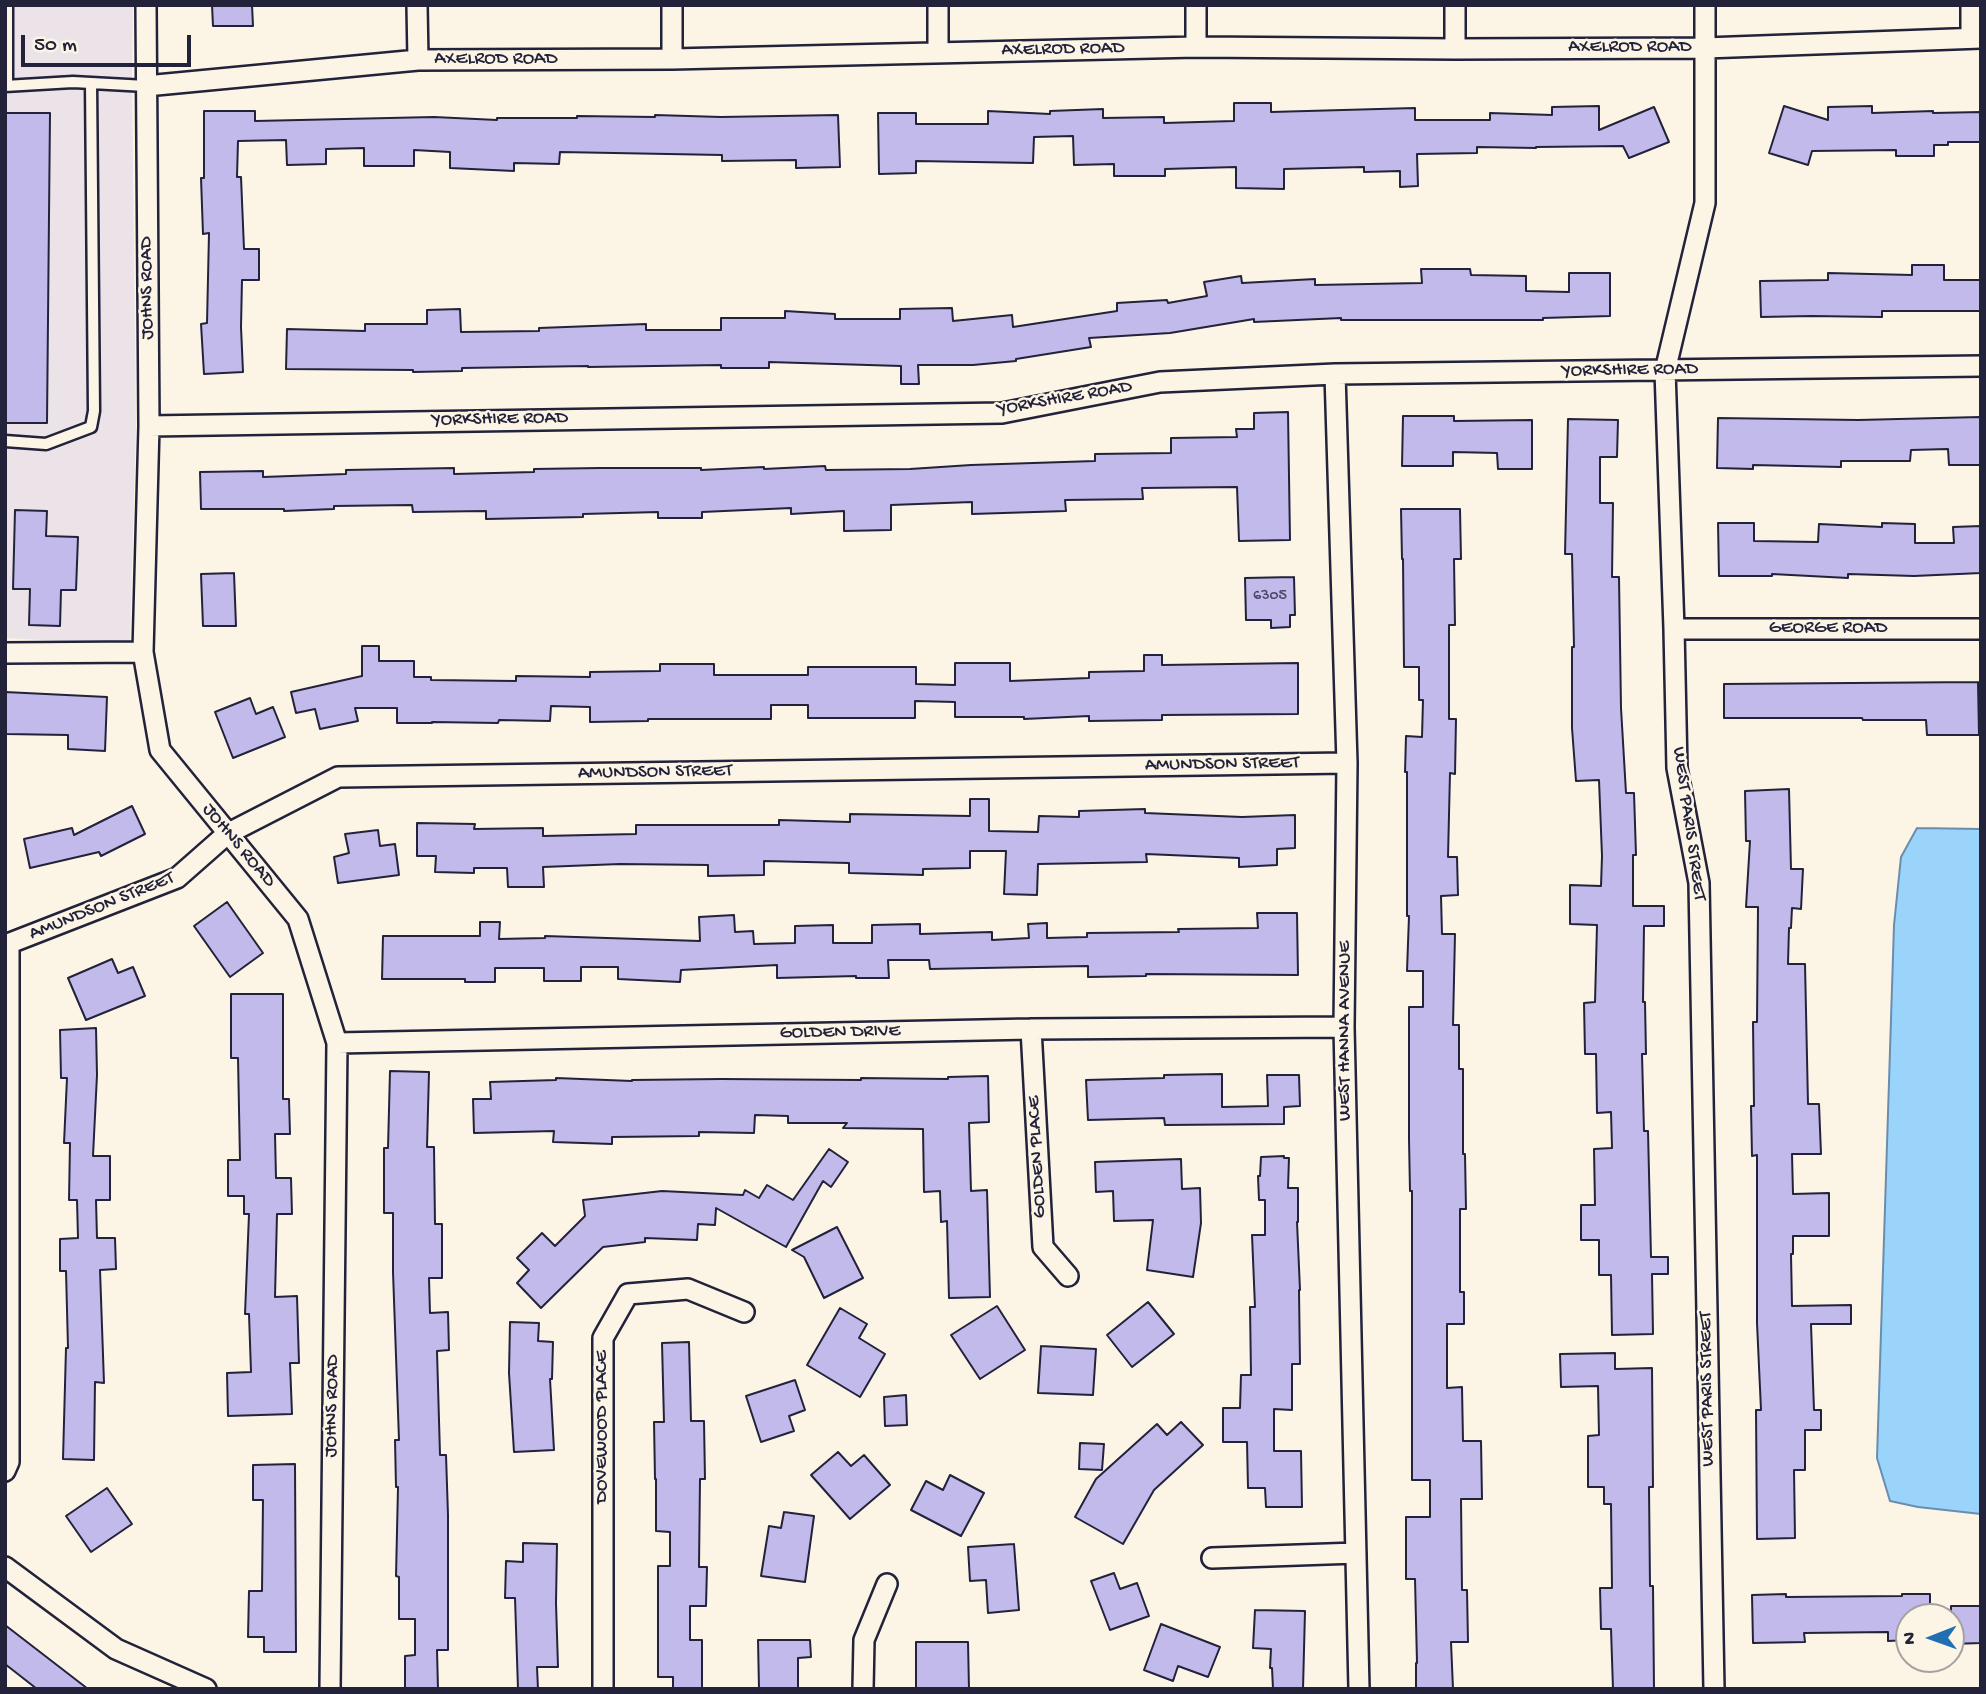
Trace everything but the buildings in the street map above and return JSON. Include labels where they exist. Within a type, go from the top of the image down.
[{"type":"street","name":"JOHNS ROAD","points":[[146,5],[149,426],[143,652],[160,750],[298,919],[337,1043],[330,1689]]},
{"type":"street","points":[[417,5],[418,60]]},
{"type":"street","points":[[672,5],[672,59]]},
{"type":"street","points":[[938,5],[938,53]]},
{"type":"street","points":[[1196,5],[1196,47]]},
{"type":"street","points":[[1455,5],[1455,49]]},
{"type":"street","name":"WEST PARIS STREET","points":[[1705,5],[1704,203],[1664,371],[1677,768],[1699,883],[1714,1689]]},
{"type":"street","points":[[1971,5],[1976,38]]},
{"type":"street","name":"AXELROD ROAD","points":[[146,86],[418,60],[672,59],[1196,47],[1705,48],[1976,38]]},
{"type":"street","name":"YORKSHIRE ROAD","points":[[149,426],[1002,413],[1160,382],[1335,374],[1981,366]]},
{"type":"street","name":"WEST HANNA AVENUE","points":[[1335,374],[1347,763],[1344,1027],[1359,1689]]},
{"type":"street","name":"GEORGE ROAD","points":[[1674,629],[1981,629]]},
{"type":"street","points":[[5,653],[143,652]]},
{"type":"street","name":"AMUNDSON STREET","points":[[7,945],[177,878],[227,834],[338,777],[1347,763]]},
{"type":"street","points":[[5,1471],[9,1462],[7,945]]},
{"type":"street","name":"GOLDEN DRIVE","points":[[337,1043],[1031,1029],[1344,1027]]},
{"type":"street","name":"GOLDEN PLACE","points":[[1031,1029],[1043,1247],[1068,1276]]},
{"type":"street","name":"DOVEWOOD PLACE","points":[[603,1689],[603,1338],[628,1294],[688,1289],[744,1312]]},
{"type":"street","points":[[1212,1558],[1356,1553]]},
{"type":"street","points":[[5,1567],[116,1649],[206,1689]]},
{"type":"street","points":[[863,1689],[864,1640],[887,1584]]},
{"type":"lane","points":[[7,5],[6,85],[73,82],[146,86]]},
{"type":"lane","points":[[5,441],[46,444],[91,427],[94,411],[91,83]]},
{"type":"shaded area","points":[[5,5],[133,5],[136,425],[130,641],[5,638]]},
{"type":"water","points":[[1917,828],[1981,829],[1981,1514],[1890,1501],[1877,1458],[1894,925],[1901,857]]}]
